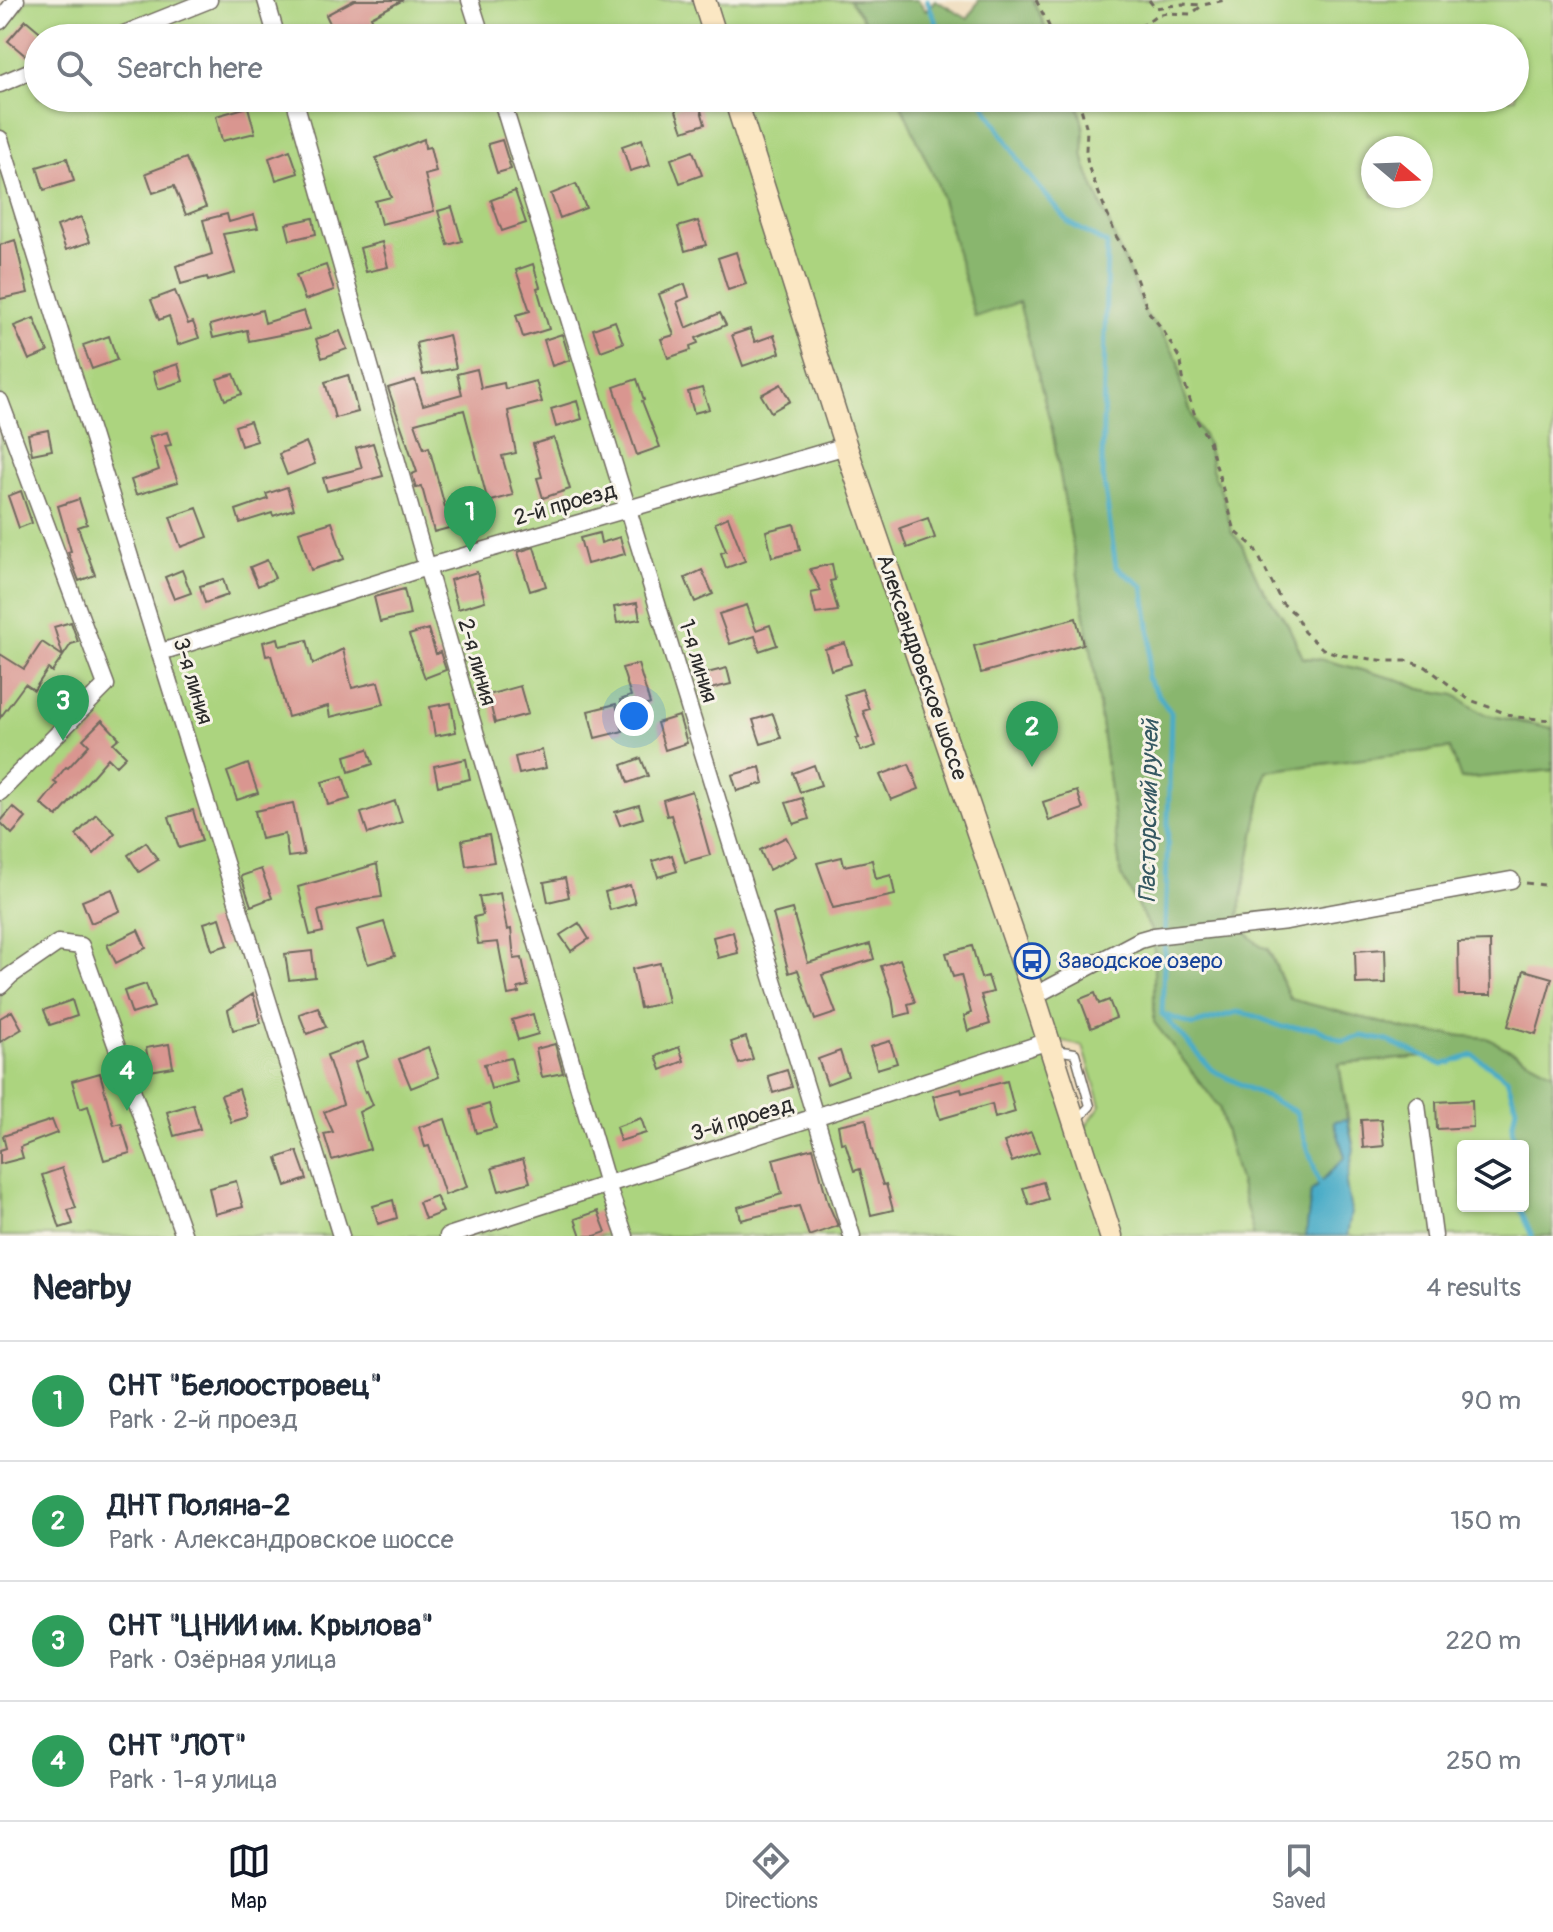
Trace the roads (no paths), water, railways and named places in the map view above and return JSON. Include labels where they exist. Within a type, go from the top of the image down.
[{"type":"street","points":[[0,21],[16,0]]},
{"type":"street","points":[[149,24],[209,0]]},
{"type":"street","points":[[266,0],[273,24]]},
{"type":"street","points":[[470,0],[478,24]]},
{"type":"street","points":[[704,0],[712,24]]},
{"type":"street","points":[[0,84],[24,74]]},
{"type":"street","name":"2-я линия","points":[[298,112],[427,567],[607,1184],[625,1236]]},
{"type":"street","name":"1-я линия","points":[[505,112],[852,1236]]},
{"type":"street","name":"Александровское шоссе","points":[[739,112],[846,446],[1034,996],[1111,1236]]},
{"type":"street","name":"3-я линия","points":[[0,139],[341,1236]]},
{"type":"street","points":[[0,401],[3,421],[106,685],[0,792]]},
{"type":"street","name":"2-й проезд","points":[[161,652],[427,567],[846,446]]},
{"type":"street","points":[[1034,996],[1140,940],[1154,936],[1287,921],[1511,880]]},
{"type":"street","points":[[0,986],[58,943],[81,946],[184,1236]]},
{"type":"street","name":"3-й проезд","points":[[448,1236],[1050,1045]]},
{"type":"street","points":[[1417,1105],[1434,1236]]},
{"type":"water","points":[[1347,1119],[1354,1149],[1346,1184],[1351,1212],[1347,1236],[1306,1236],[1311,1192],[1345,1157],[1334,1121]]},
{"type":"waterway","name":"Пасторский ручей","points":[[927,0],[936,24]]},
{"type":"waterway","name":"Пасторский ручей","points":[[989,112],[1025,170],[1069,223],[1107,244],[1102,468],[1116,567],[1143,586],[1151,640],[1147,678],[1171,713],[1165,930]]},
{"type":"waterway","name":"Пасторский ручей","points":[[1165,940],[1162,1014],[1212,1070],[1296,1112],[1321,1188]]},
{"type":"waterway","points":[[1163,1014],[1193,1025],[1237,1012],[1282,1027],[1315,1028],[1343,1041],[1362,1036],[1388,1041],[1443,1065],[1473,1055],[1507,1078],[1516,1107],[1512,1128],[1515,1140]]},
{"type":"waterway","points":[[1522,1212],[1532,1236]]},
{"type":"place","name":"СНТ \"Белоостровец\"","points":[[470,552]]},
{"type":"place","name":"СНТ \"ЦНИИ им. Крылова\"","points":[[63,741]]},
{"type":"place","name":"ДНТ Поляна-2","points":[[1032,767]]},
{"type":"place","name":"Заводское озеро","points":[[1032,961]]},
{"type":"place","name":"СНТ \"ЛОТ\"","points":[[127,1111]]}]
